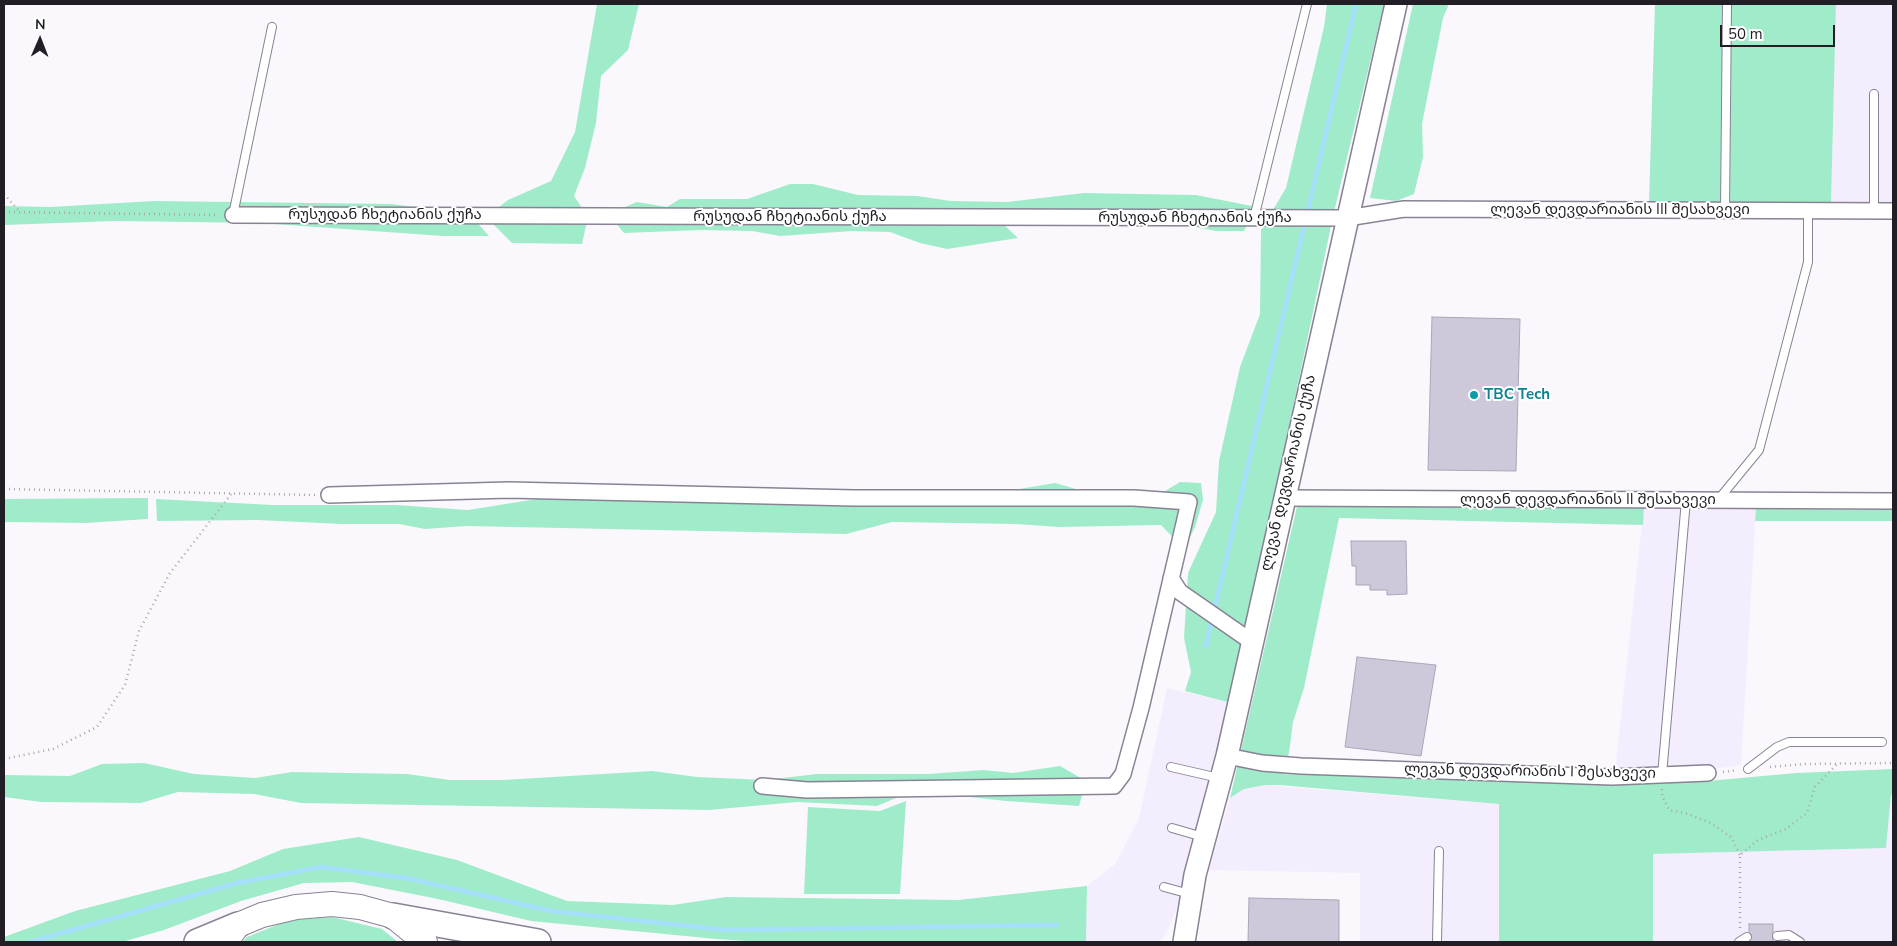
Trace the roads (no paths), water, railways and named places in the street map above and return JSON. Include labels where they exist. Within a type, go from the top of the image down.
[{"type":"highway","points":[[393,916],[538,942]]},
{"type":"highway","points":[[197,942],[231,934]]},
{"type":"main road","name":"ლევან დევდარიანის ქუჩა","points":[[1184,938],[1192,895],[1227,756],[1396,4]]},
{"type":"main road","points":[[231,934],[262,915],[296,907],[332,904],[360,907],[393,916],[425,942]]},
{"type":"street","name":"ლევან დევდარიანის III შესახვევი","points":[[1347,218],[1404,209],[1893,211]]},
{"type":"street","name":"რუსუდან ჩხეტიანის ქუჩა","points":[[233,215],[1347,218]]},
{"type":"street","points":[[330,495],[509,490],[854,498],[1134,498],[1189,502],[1141,708],[1122,774],[1114,786],[807,790],[762,786]]},
{"type":"street","name":"ლევან დევდარიანის II შესახვევი","points":[[1284,498],[1893,501]]},
{"type":"street","points":[[1171,578],[1180,592],[1252,642]]},
{"type":"street","name":"ლევან დევდარიანის I შესახვევი","points":[[1227,756],[1262,763],[1301,766],[1612,777],[1708,773]]},
{"type":"lane","points":[[1254,218],[1306,4]]},
{"type":"lane","points":[[1725,210],[1727,4]]},
{"type":"lane","points":[[233,215],[272,27]]},
{"type":"lane","points":[[1874,94],[1874,211]]},
{"type":"lane","points":[[1718,500],[1759,450],[1808,262],[1808,210]]},
{"type":"lane","points":[[1662,775],[1686,500]]},
{"type":"lane","points":[[1748,769],[1778,747],[1789,742],[1882,742]]},
{"type":"lane","points":[[1171,767],[1221,778]]},
{"type":"lane","points":[[1172,828],[1205,838]]},
{"type":"lane","points":[[1437,942],[1439,851]]},
{"type":"lane","points":[[1164,887],[1192,895]]},
{"type":"lane","points":[[1777,936],[1789,935],[1800,942]]},
{"type":"lane","points":[[1740,942],[1747,937]]},
{"type":"waterway","points":[[1307,214],[1356,4]]},
{"type":"waterway","points":[[1214,611],[1305,222]]},
{"type":"waterway","points":[[1206,646],[1212,619]]},
{"type":"waterway","points":[[30,942],[237,883],[321,867],[406,878],[551,911],[725,930],[1057,925]]},
{"type":"place","name":"TBC Tech","points":[[1474,395]]}]
